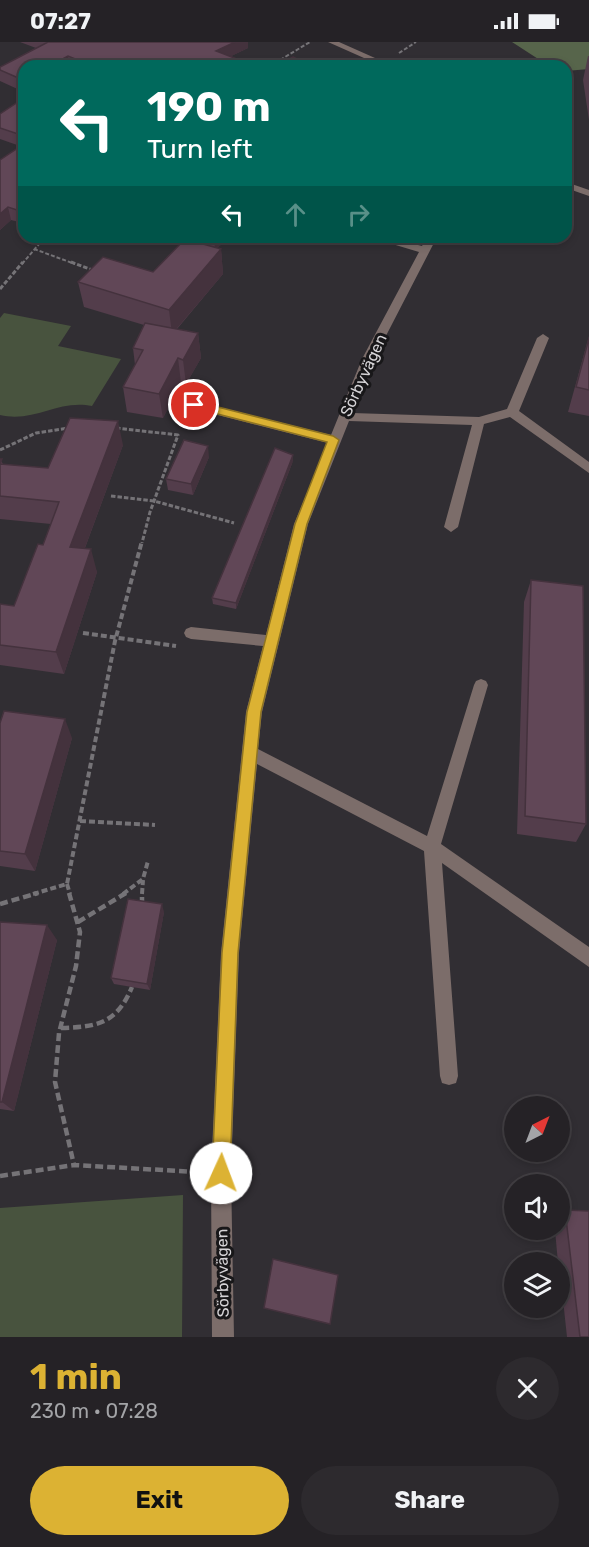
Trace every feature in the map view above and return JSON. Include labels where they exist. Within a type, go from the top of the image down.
[{"type":"street","points":[[332,42],[374,60]]},
{"type":"street","points":[[572,187],[589,193]]},
{"type":"street","name":"Sörbyvägen","points":[[223,1337],[221,1173],[230,953],[254,712],[301,524],[333,440],[368,359],[428,244]]},
{"type":"street","points":[[512,412],[543,338]]},
{"type":"street","points":[[194,405],[333,440]]},
{"type":"street","points":[[344,417],[479,421],[512,412]]},
{"type":"street","points":[[512,412],[589,468]]},
{"type":"street","points":[[451,527],[479,421]]},
{"type":"street","points":[[191,633],[272,641]]},
{"type":"street","points":[[449,1076],[432,847],[481,685]]},
{"type":"street","points":[[250,753],[432,847],[589,958]]},
{"type":"path","points":[[280,60],[310,42]]},
{"type":"path","points":[[0,289],[40,243]]},
{"type":"path","points":[[34,249],[104,274]]},
{"type":"path","points":[[0,450],[36,433],[74,427]]},
{"type":"path","points":[[74,1165],[56,1082],[61,1028],[76,966],[80,932],[66,884],[117,636],[154,501],[178,435],[108,428]]},
{"type":"path","points":[[111,496],[154,501],[234,523]]},
{"type":"path","points":[[83,633],[117,636],[178,647]]},
{"type":"path","points":[[80,821],[155,825]]},
{"type":"path","points":[[142,909],[143,879],[148,861]]},
{"type":"path","points":[[78,922],[128,892],[143,879]]},
{"type":"path","points":[[0,903],[66,884]]},
{"type":"path","points":[[61,1028],[98,1025],[116,1016],[128,999],[132,987]]},
{"type":"path","points":[[0,1176],[74,1165],[221,1173]]},
{"type":"green space","points":[[512,42],[589,42],[589,69],[572,70],[572,60],[540,60]]},
{"type":"green space","points":[[4,313],[71,326],[58,346],[121,359],[92,406],[68,406],[24,416],[0,415],[0,318]]},
{"type":"green space","points":[[183,1195],[182,1337],[0,1337],[0,1208]]},
{"type":"building","points":[[48,42],[235,42],[216,51],[237,59],[78,60],[68,56],[60,60],[18,60],[18,78],[0,70],[0,67]]},
{"type":"building","points":[[18,102],[18,134],[0,128],[0,114]]},
{"type":"building","points":[[18,148],[18,210],[8,207],[0,214],[0,160]]},
{"type":"building","points":[[181,243],[199,243],[221,249],[169,310],[78,282],[103,257],[153,272]]},
{"type":"building","points":[[145,323],[198,333],[183,360],[178,358],[159,394],[123,387],[143,350],[133,348]]},
{"type":"building","points":[[589,338],[589,390],[576,387]]},
{"type":"building","points":[[70,418],[118,421],[70,547],[91,549],[56,652],[0,645],[0,604],[14,606],[38,544],[43,545],[59,502],[0,496],[0,464],[48,468]]},
{"type":"building","points":[[184,440],[208,446],[191,484],[166,479]]},
{"type":"building","points":[[275,448],[293,455],[236,603],[212,598]]},
{"type":"building","points":[[531,580],[583,586],[586,824],[525,816]]},
{"type":"building","points":[[4,711],[65,719],[25,854],[0,851],[0,723]]},
{"type":"building","points":[[128,899],[162,904],[147,984],[111,978]]},
{"type":"building","points":[[0,922],[47,925],[2,1102],[0,1102]]},
{"type":"building","points":[[570,1210],[589,1211],[589,1337],[580,1337],[570,1252]]},
{"type":"building","points":[[273,1259],[338,1275],[330,1324],[264,1308]]},
{"type":"route","points":[[194,405],[333,440],[301,524],[254,712],[230,953],[221,1173]]}]
